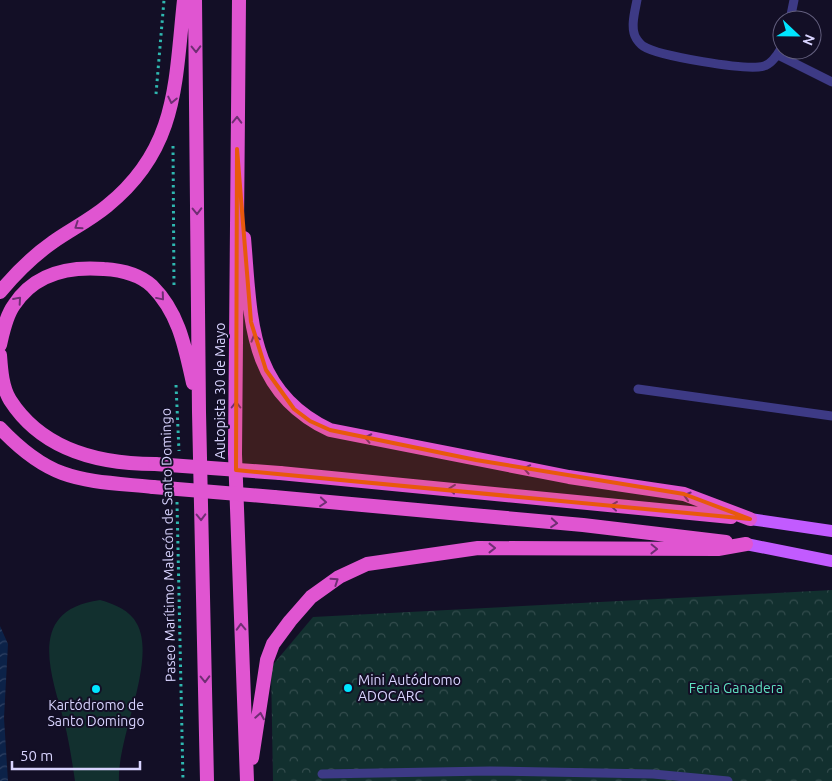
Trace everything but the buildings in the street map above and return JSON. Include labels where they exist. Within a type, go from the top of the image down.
[{"type":"highway","points":[[0,292],[13,277],[51,244],[106,207],[131,184],[149,162],[162,137],[173,98],[184,0]]},
{"type":"highway","name":"Autopista 30 de Mayo","points":[[196,0],[199,412],[207,781]]},
{"type":"highway","name":"Autopista 30 de Mayo","points":[[239,0],[235,454],[248,781]]},
{"type":"highway","points":[[237,149],[251,322],[266,370],[294,409],[310,421],[330,430],[467,458],[569,477],[684,494],[750,519]]},
{"type":"highway","points":[[0,345],[13,306],[33,284],[64,269],[125,270],[151,285],[169,307],[183,336],[199,412]]},
{"type":"highway","points":[[0,355],[2,375],[9,399],[35,429],[57,445],[81,455],[130,464],[280,473],[750,519]]},
{"type":"highway","points":[[0,428],[18,447],[38,463],[61,474],[90,481],[583,525],[746,544]]},
{"type":"highway","points":[[248,781],[267,660],[273,644],[290,620],[311,597],[339,577],[367,564],[478,548],[718,550],[746,544]]},
{"type":"main road","points":[[750,519],[832,531]]},
{"type":"main road","points":[[746,544],[832,561]]},
{"type":"lane","points":[[637,0],[634,22],[635,37],[644,47],[689,59],[748,67],[765,66],[772,59]]},
{"type":"lane","points":[[795,60],[832,82]]},
{"type":"lane","points":[[638,389],[832,416]]},
{"type":"lane","points":[[322,774],[490,771],[728,781]]},
{"type":"path","points":[[156,96],[164,0]]},
{"type":"path","points":[[172,139],[175,288]]},
{"type":"path","name":"Paseo Marítimo Malecón de Santo Domingo","points":[[176,375],[179,453]]},
{"type":"path","name":"Paseo Marítimo Malecón de Santo Domingo","points":[[177,497],[183,781]]},
{"type":"highlighted area","points":[[237,149],[251,322],[266,370],[294,409],[310,421],[330,430],[476,460],[684,494],[750,519],[236,470]]},
{"type":"green space","name":"Feria Ganadera","points":[[832,590],[832,781],[273,781],[271,667],[313,617]]},
{"type":"green space","name":"Kartódromo de Santo Domingo","points":[[100,600],[126,611],[137,624],[142,640],[140,678],[124,743],[119,781],[75,781],[66,728],[53,682],[49,646],[53,629],[62,616],[77,606]]},
{"type":"water","points":[[0,626],[8,644],[4,718],[8,781],[0,781]]},
{"type":"place","name":"Mini Autódromo ADOCARC","points":[[348,688]]},
{"type":"place","name":"Kartódromo de Santo Domingo","points":[[96,689]]}]
